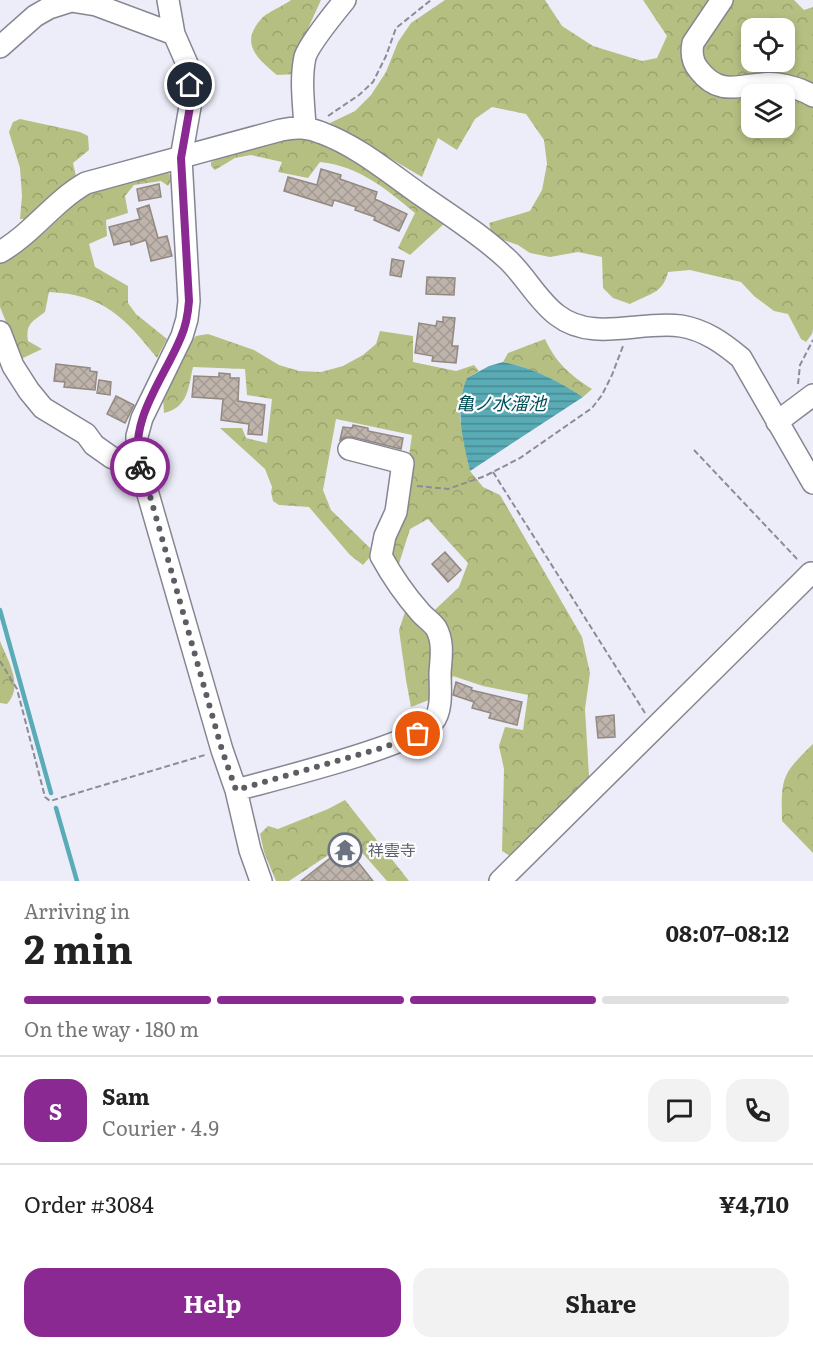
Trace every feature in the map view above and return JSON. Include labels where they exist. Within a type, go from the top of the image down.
[{"type":"street","points":[[168,0],[174,34],[188,66],[190,85],[191,101],[181,158],[189,301],[182,336],[142,418],[137,436],[137,456],[222,750],[236,790],[250,850],[261,881]]},
{"type":"street","points":[[722,0],[693,43],[691,50],[694,65],[707,80],[719,87],[775,83],[795,87],[813,96]]},
{"type":"street","points":[[0,47],[35,16],[49,8],[70,1],[96,6],[174,34]]},
{"type":"street","points":[[313,130],[304,76],[306,55],[340,4]]},
{"type":"street","points":[[0,252],[18,242],[65,197],[86,183],[282,129],[313,130],[341,141],[372,160],[471,230],[518,270],[541,300],[558,316],[575,326],[590,330],[680,326],[697,329],[719,341],[741,358],[813,483]]},
{"type":"street","points":[[0,332],[14,366],[29,391],[43,408],[86,434],[94,445],[111,458],[141,469]]},
{"type":"street","points":[[777,422],[806,400]]},
{"type":"street","points":[[236,790],[382,748],[418,734],[433,723],[437,715],[440,699],[441,641],[435,627],[391,574],[381,556],[385,536],[396,512],[403,463],[349,449]]},
{"type":"street","points":[[500,881],[812,574]]},
{"type":"path","points":[[313,130],[373,82],[396,28],[405,18],[431,0]]},
{"type":"path","points":[[400,484],[448,489],[493,472],[520,458],[592,408],[602,395],[612,375],[631,327]]},
{"type":"path","points":[[806,400],[797,389],[801,364],[813,340]]},
{"type":"path","points":[[694,450],[812,574]]},
{"type":"path","points":[[493,472],[654,728]]},
{"type":"path","points":[[0,661],[17,689],[45,797],[50,801],[222,750]]},
{"type":"green space","points":[[291,0],[321,0],[305,35],[297,74],[277,75],[257,56],[251,42],[252,35],[263,17]]},
{"type":"green space","points":[[445,0],[545,0],[562,26],[593,46],[642,61],[657,58],[667,36],[643,0],[794,0],[804,10],[813,7],[812,334],[806,342],[801,339],[788,314],[774,311],[754,296],[741,282],[690,270],[668,272],[659,289],[630,304],[613,298],[603,288],[602,257],[578,252],[550,257],[530,253],[518,245],[492,236],[489,223],[530,211],[542,190],[547,164],[544,140],[526,114],[492,107],[475,119],[457,150],[438,138],[422,177],[330,123],[355,111],[371,95],[386,72],[398,42],[411,23]]},
{"type":"green space","points":[[20,119],[80,132],[88,136],[89,150],[73,163],[76,176],[57,190],[35,219],[20,219],[22,196],[20,168],[9,132],[13,122]]},
{"type":"green space","points":[[288,136],[336,144],[445,223],[410,255],[398,248],[415,213],[382,187],[347,168],[320,162],[308,178],[278,172],[282,162],[251,155],[235,158],[215,170],[211,166],[211,162],[221,157]]},
{"type":"green space","points":[[168,172],[172,179],[168,186],[161,181],[134,185],[125,196],[128,213],[106,220],[107,236],[89,244],[95,267],[128,286],[128,303],[136,314],[167,339],[157,358],[123,320],[98,303],[68,294],[49,292],[45,312],[31,324],[27,335],[28,341],[42,349],[21,359],[0,307],[0,262],[11,258],[44,233],[85,194],[143,173]]},
{"type":"green space","points":[[380,331],[413,336],[413,362],[456,371],[474,365],[479,371],[467,378],[460,400],[460,418],[470,471],[483,487],[500,495],[582,637],[590,673],[585,709],[589,776],[583,791],[513,858],[502,851],[504,769],[499,746],[505,727],[523,730],[528,695],[483,686],[453,676],[447,693],[411,707],[399,630],[405,612],[411,610],[422,622],[459,587],[468,563],[428,519],[410,529],[398,567],[388,548],[400,518],[412,435],[336,419],[323,490],[331,510],[370,548],[369,558],[363,565],[350,555],[309,507],[279,505],[273,501],[272,487],[265,469],[220,428],[242,428],[246,438],[267,443],[272,399],[247,395],[245,369],[193,367],[186,396],[178,406],[164,413],[163,397],[183,350],[196,336],[208,334],[254,350],[279,365],[299,371],[321,372],[343,366],[363,355],[376,344]]},
{"type":"green space","points":[[545,339],[564,368],[592,389],[583,397],[545,376],[503,362],[508,353]]},
{"type":"green space","points":[[0,641],[14,681],[12,697],[7,704],[0,703]]},
{"type":"green space","points":[[813,744],[813,853],[782,821],[782,795],[789,770]]},
{"type":"green space","points":[[345,800],[409,881],[387,881],[351,840],[289,881],[276,881],[264,852],[260,834],[268,826],[278,829]]},
{"type":"water","name":"亀ノ水溜池","points":[[503,362],[545,376],[583,397],[470,471],[460,413],[463,390],[467,378],[489,366]]},
{"type":"building","points":[[321,169],[341,175],[340,179],[377,192],[375,199],[407,214],[399,231],[374,220],[375,217],[355,210],[356,207],[334,200],[332,206],[284,191],[288,177],[317,185]]},
{"type":"building","points":[[159,184],[161,197],[139,201],[137,189]]},
{"type":"building","points":[[149,205],[158,238],[167,236],[172,256],[151,261],[146,240],[131,245],[130,241],[114,245],[109,227],[140,219],[137,209]]},
{"type":"building","points":[[392,259],[404,261],[401,277],[390,275]]},
{"type":"building","points":[[427,277],[455,278],[454,295],[426,294]]},
{"type":"building","points":[[443,317],[455,318],[452,346],[458,346],[456,363],[432,361],[433,356],[415,353],[419,323],[436,326],[437,321],[443,322]]},
{"type":"building","points":[[56,364],[90,368],[90,371],[97,372],[95,390],[64,387],[65,382],[54,381]]},
{"type":"building","points":[[219,373],[230,374],[230,378],[239,378],[238,401],[265,405],[262,435],[248,434],[249,424],[221,420],[223,399],[192,397],[194,376],[219,377]]},
{"type":"building","points":[[99,380],[111,382],[110,395],[97,393]]},
{"type":"building","points":[[116,396],[134,405],[125,423],[107,414]]},
{"type":"building","points":[[353,425],[368,428],[368,431],[403,438],[401,449],[352,437],[340,440],[343,427],[352,428]]},
{"type":"building","points":[[445,552],[461,570],[448,582],[432,564]]},
{"type":"building","points":[[456,682],[472,688],[471,690],[522,702],[517,725],[489,718],[491,713],[472,708],[474,702],[453,695]]},
{"type":"building","points":[[614,715],[615,737],[598,738],[596,717]]},
{"type":"building","points":[[334,855],[342,866],[354,857],[373,881],[301,881]]},
{"type":"waterway","points":[[0,610],[51,793]]},
{"type":"waterway","points":[[56,808],[77,881]]},
{"type":"way so far","points":[[140,467],[222,750],[236,790],[382,748],[418,734]]},
{"type":"place","name":"祥雲寺","points":[[345,850]]},
{"type":"route","points":[[140,467],[137,456],[137,436],[142,418],[182,336],[187,319],[189,301],[181,158],[191,101],[190,85]]}]
